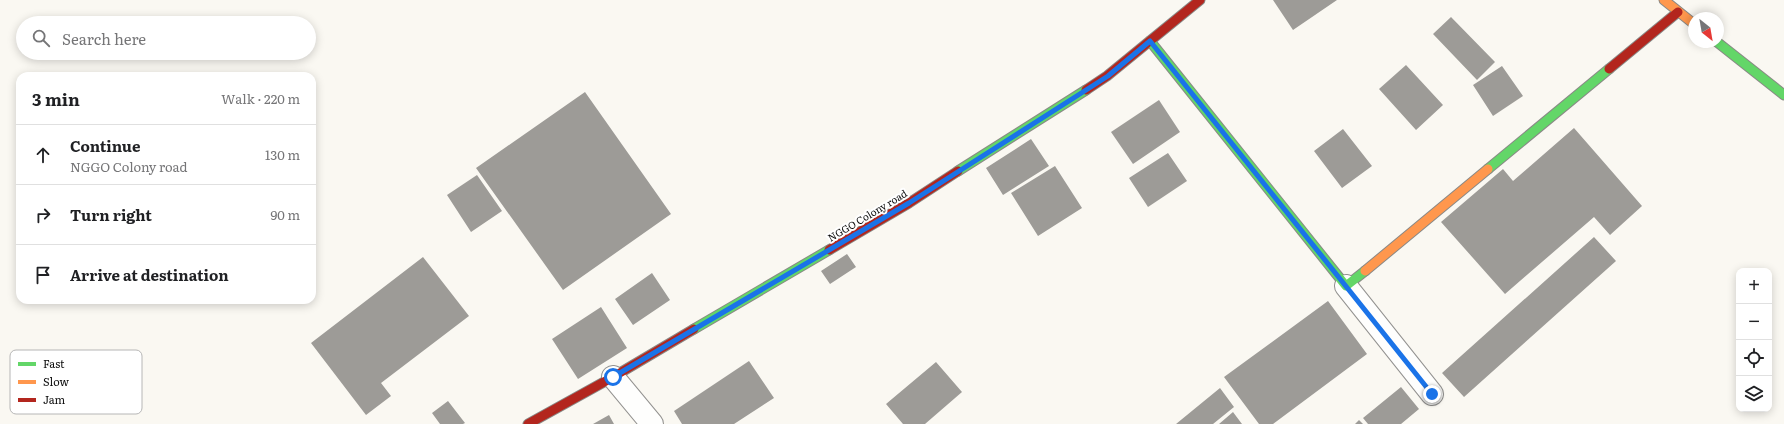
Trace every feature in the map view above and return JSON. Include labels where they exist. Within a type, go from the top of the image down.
[{"type":"street","name":"NGGO Colony road","points":[[528,424],[613,377],[909,203],[1108,76],[1200,0]]},
{"type":"street","points":[[1664,0],[1688,20]]},
{"type":"street","points":[[1346,286],[1678,12]]},
{"type":"street","points":[[1150,41],[1432,394]]},
{"type":"street","points":[[1724,48],[1784,95]]},
{"type":"street","points":[[613,377],[652,424]]},
{"type":"building","points":[[1273,0],[1337,0],[1293,30]]},
{"type":"building","points":[[1451,17],[1495,62],[1477,80],[1433,34]]},
{"type":"building","points":[[1406,65],[1443,105],[1416,130],[1379,89]]},
{"type":"building","points":[[1502,66],[1523,96],[1493,116],[1473,85]]},
{"type":"building","points":[[585,92],[671,214],[563,290],[476,168]]},
{"type":"building","points":[[1159,100],[1180,132],[1133,164],[1111,132]]},
{"type":"building","points":[[1574,128],[1642,206],[1610,235],[1594,217],[1505,294],[1441,222],[1503,169],[1513,181]]},
{"type":"building","points":[[1343,129],[1372,166],[1342,188],[1314,151]]},
{"type":"building","points":[[1031,139],[1049,166],[1003,195],[986,168]]},
{"type":"building","points":[[1168,153],[1187,181],[1148,207],[1129,178]]},
{"type":"building","points":[[1055,166],[1082,208],[1038,236],[1011,193]]},
{"type":"building","points":[[477,175],[502,211],[471,232],[447,195]]},
{"type":"building","points":[[1594,237],[1616,261],[1464,397],[1442,373]]},
{"type":"building","points":[[847,254],[856,267],[830,284],[821,271]]},
{"type":"building","points":[[423,257],[469,316],[381,383],[391,396],[366,415],[311,343]]},
{"type":"building","points":[[652,273],[670,300],[633,325],[615,299]]},
{"type":"building","points":[[1328,301],[1367,354],[1273,424],[1259,424],[1224,377]]},
{"type":"building","points":[[601,307],[627,348],[578,379],[552,339]]},
{"type":"building","points":[[749,361],[774,398],[734,424],[682,424],[674,411]]},
{"type":"building","points":[[936,362],[962,392],[925,424],[903,424],[886,404]]},
{"type":"building","points":[[1401,387],[1419,409],[1401,424],[1368,424],[1363,418]]},
{"type":"building","points":[[1220,388],[1234,407],[1213,424],[1176,424]]},
{"type":"building","points":[[448,401],[465,423],[440,424],[432,413]]},
{"type":"building","points":[[1233,412],[1242,424],[1219,424]]},
{"type":"building","points":[[609,415],[614,424],[593,424]]},
{"type":"building","points":[[1359,420],[1363,424],[1355,424]]},
{"type":"traffic: fast","points":[[1150,41],[1346,286],[1365,271]]},
{"type":"traffic: fast","points":[[1724,48],[1784,95]]},
{"type":"traffic: fast","points":[[1488,169],[1609,69]]},
{"type":"traffic: fast","points":[[958,171],[1086,90]]},
{"type":"traffic: fast","points":[[694,329],[829,250]]},
{"type":"traffic: slow","points":[[1664,0],[1688,19]]},
{"type":"traffic: slow","points":[[1365,271],[1488,169]]},
{"type":"traffic: jam","points":[[1086,90],[1107,76],[1200,0]]},
{"type":"traffic: jam","points":[[1609,69],[1678,12]]},
{"type":"traffic: jam","points":[[829,250],[909,203],[958,171]]},
{"type":"traffic: jam","points":[[528,424],[613,377],[694,329]]},
{"type":"route","points":[[613,377],[909,203],[1108,76],[1150,41],[1432,394]]}]
